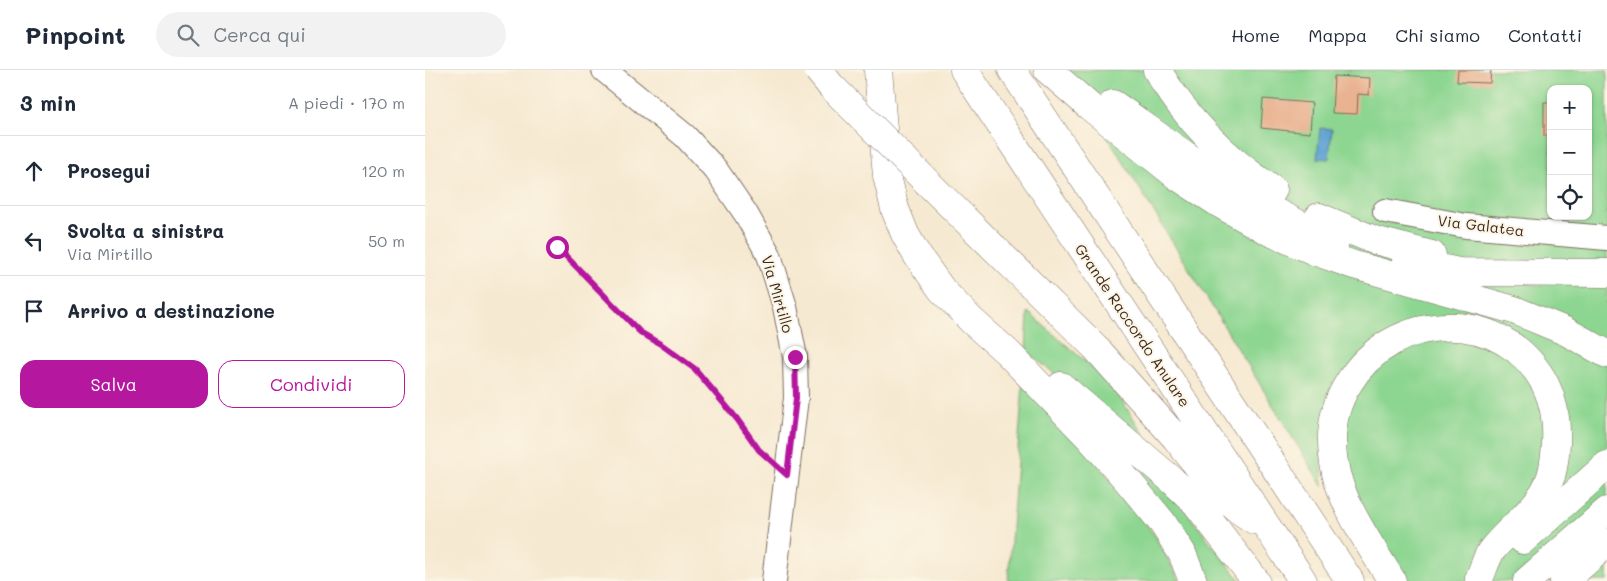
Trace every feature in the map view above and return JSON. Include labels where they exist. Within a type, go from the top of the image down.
[{"type":"highway","points":[[818,70],[831,86],[1095,347],[1176,438],[1220,494],[1239,510],[1267,528]]},
{"type":"highway","points":[[878,70],[887,176],[895,209],[905,234],[917,255],[943,290],[972,321],[1007,352],[1089,437],[1162,522],[1182,553],[1193,581]]},
{"type":"highway","name":"Grande Raccordo Anulare","points":[[964,70],[1303,581]]},
{"type":"highway","points":[[1012,70],[1350,581]]},
{"type":"highway","points":[[1048,70],[1089,106],[1177,176],[1220,204],[1270,232],[1314,251],[1354,265],[1489,302],[1538,318],[1580,338],[1607,354]]},
{"type":"highway","points":[[1068,70],[1100,95],[1227,182],[1269,208],[1318,233],[1369,252],[1459,272],[1607,273]]},
{"type":"highway","points":[[1157,70],[1180,104],[1200,129],[1219,148],[1249,174],[1323,220],[1374,240],[1426,254],[1462,262],[1547,272]]},
{"type":"highway","points":[[1392,581],[1364,536],[1340,490],[1331,445],[1333,418],[1341,395],[1355,371],[1370,356],[1389,342],[1409,333],[1457,326],[1483,332],[1503,340],[1521,354],[1546,386],[1557,425],[1557,444],[1553,470],[1544,491],[1525,516],[1490,552],[1478,580]]},
{"type":"highway","points":[[1007,352],[1031,362],[1173,481],[1196,503],[1256,581]]},
{"type":"highway","points":[[1478,580],[1607,465]]},
{"type":"highway","points":[[1527,581],[1607,511]]},
{"type":"highway","points":[[1564,581],[1607,543]]},
{"type":"street","name":"Via Mirtillo","points":[[605,70],[685,136],[716,170],[746,214],[769,255],[785,307],[795,357],[796,398],[774,581]]},
{"type":"street","name":"Via Galatea","points":[[1385,210],[1467,226],[1607,238]]},
{"type":"path","points":[[557,247],[640,332],[695,369],[737,419],[759,450],[787,475]]},
{"type":"green space","points":[[1063,70],[1607,70],[1607,581],[1408,581],[1321,452],[1323,487],[1108,137]]},
{"type":"green space","points":[[1028,312],[1102,376],[1122,401],[1158,456],[1026,351]]},
{"type":"green space","points":[[1023,384],[1083,445],[1154,534],[1180,581],[1008,581]]},
{"type":"green space","points":[[1095,427],[1176,499],[1241,581],[1206,581]]},
{"type":"water","points":[[1320,128],[1332,129],[1329,159],[1317,158]]},
{"type":"building","points":[[1458,70],[1491,70],[1490,83],[1457,82]]},
{"type":"building","points":[[1334,76],[1370,78],[1369,95],[1358,94],[1357,114],[1332,113]]},
{"type":"building","points":[[1263,99],[1312,103],[1310,133],[1261,128]]},
{"type":"building","points":[[1544,102],[1547,102],[1547,136],[1544,136]]},
{"type":"route","points":[[557,247],[640,332],[695,369],[737,419],[759,450],[787,475],[796,398],[795,357]]}]
